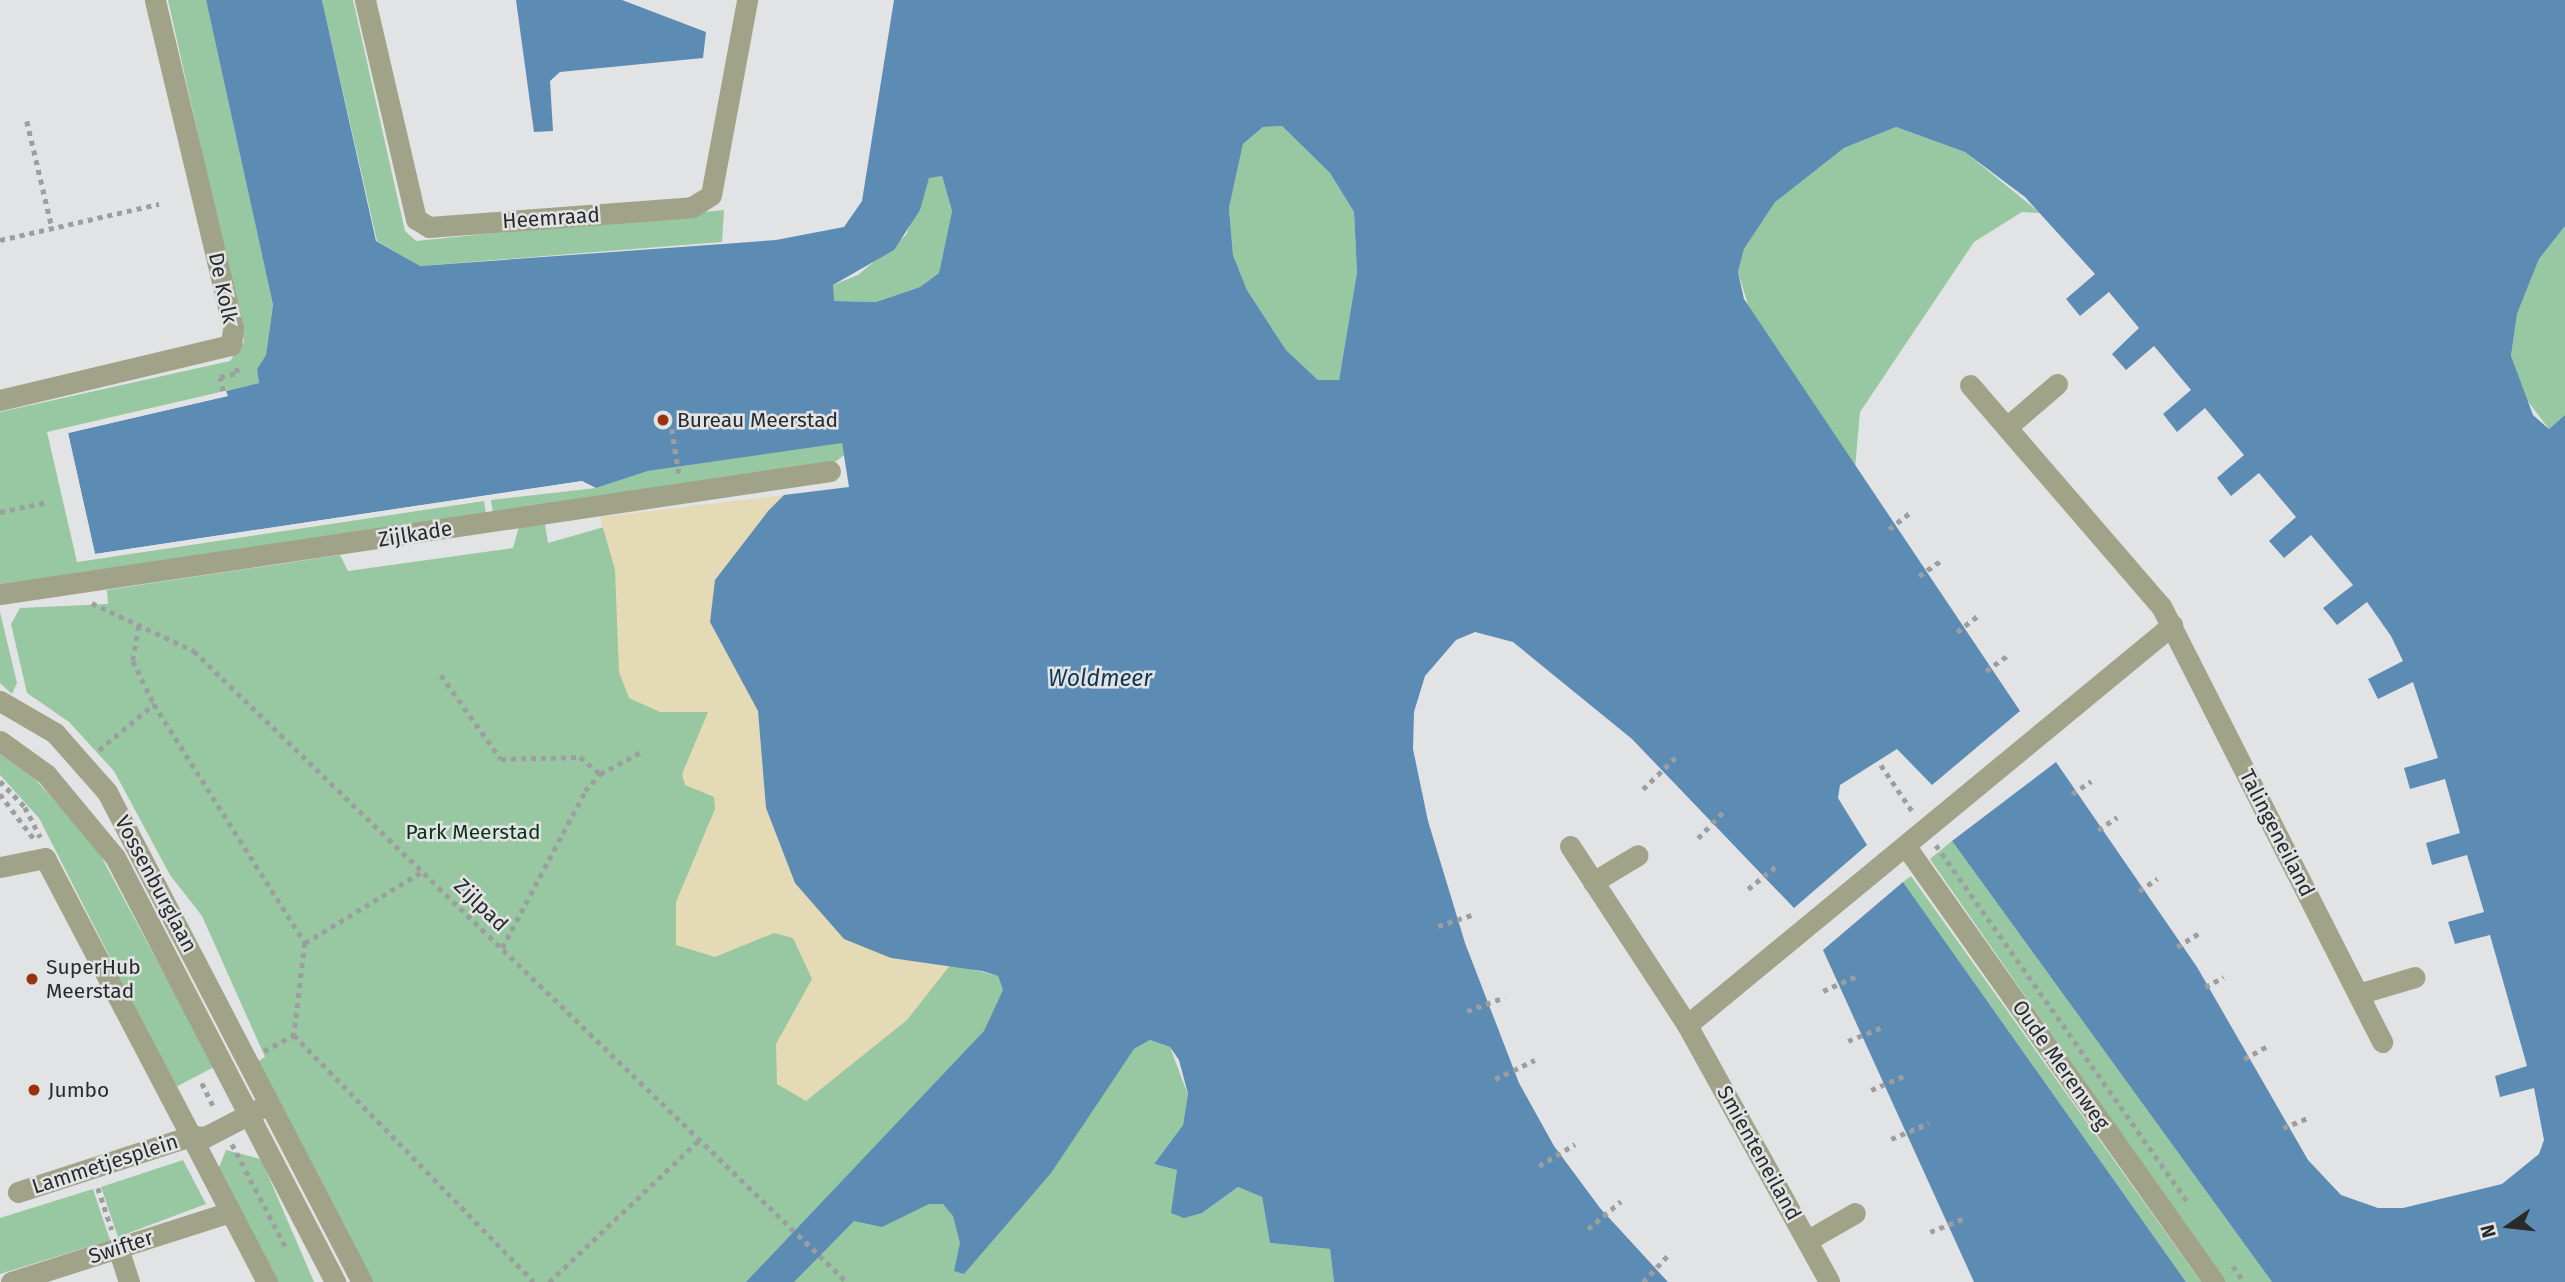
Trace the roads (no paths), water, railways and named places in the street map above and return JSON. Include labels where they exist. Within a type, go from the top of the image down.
[{"type":"street","name":"De Kolk","points":[[0,400],[231,345],[233,328],[155,0]]},
{"type":"street","name":"Heemraad","points":[[365,0],[416,219],[429,227],[692,208],[711,195],[747,0]]},
{"type":"street","points":[[2007,427],[2057,384]]},
{"type":"street","name":"Talingeneiland","points":[[1970,385],[2172,625],[2382,1042]]},
{"type":"street","name":"Zijlkade","points":[[0,594],[66,587],[830,471]]},
{"type":"street","points":[[1687,1026],[1907,848],[2172,625]]},
{"type":"street","name":"Vossenburglaan","points":[[0,701],[55,733],[107,792],[362,1282]]},
{"type":"street","name":"Vossenburglaan","points":[[0,741],[46,774],[115,857],[335,1282]]},
{"type":"street","name":"Smienteneiland","points":[[1570,846],[1687,1026],[1829,1281]]},
{"type":"street","name":"Oude Merenweg","points":[[1907,848],[2214,1282]]},
{"type":"street","points":[[1593,882],[1637,855]]},
{"type":"street","points":[[0,867],[46,858],[267,1282]]},
{"type":"street","points":[[2358,994],[2415,977]]},
{"type":"street","points":[[191,1136],[224,1127],[270,1103]]},
{"type":"street","name":"Lammetjesplein","points":[[18,1192],[92,1171],[191,1136]]},
{"type":"street","name":"Swifter","points":[[11,1282],[230,1212]]},
{"type":"street","points":[[1808,1240],[1856,1213]]},
{"type":"street","points":[[118,1248],[129,1282]]},
{"type":"water","name":"Woldmeer","points":[[206,0],[322,0],[376,241],[420,266],[776,240],[844,227],[862,201],[894,0],[2565,0],[2565,226],[2539,259],[2517,314],[2511,356],[2533,415],[2549,429],[2565,415],[2565,1282],[2272,1282],[1952,841],[2056,762],[2197,967],[2308,1160],[2341,1195],[2378,1208],[2403,1208],[2502,1184],[2539,1154],[2544,1140],[2534,1088],[2500,1097],[2495,1076],[2527,1066],[2490,935],[2455,944],[2448,922],[2484,912],[2467,855],[2432,865],[2426,843],[2460,833],[2445,779],[2410,789],[2404,768],[2438,758],[2413,682],[2378,699],[2368,679],[2403,661],[2391,636],[2367,602],[2337,625],[2323,608],[2353,585],[2311,535],[2284,558],[2269,541],[2296,517],[2259,473],[2231,496],[2217,478],[2244,455],[2205,408],[2177,432],[2163,414],[2191,390],[2154,346],[2126,370],[2112,354],[2139,328],[2109,292],[2080,316],[2066,299],[2095,274],[2025,197],[1965,152],[1896,127],[1844,148],[1775,202],[1744,249],[1738,272],[1744,299],[2020,711],[1932,785],[1897,749],[1840,785],[1838,798],[1867,845],[1794,908],[1632,739],[1513,642],[1475,632],[1456,640],[1425,676],[1414,712],[1413,749],[1428,821],[1465,943],[1519,1083],[1554,1146],[1600,1208],[1668,1282],[1334,1282],[1330,1249],[1270,1243],[1262,1197],[1238,1187],[1202,1213],[1184,1218],[1171,1213],[1177,1170],[1154,1164],[1183,1125],[1188,1094],[1179,1060],[1170,1047],[1150,1040],[1134,1049],[1051,1173],[964,1274],[954,1271],[960,1243],[953,1216],[943,1204],[929,1204],[882,1227],[854,1221],[794,1282],[746,1282],[984,1031],[1003,990],[998,976],[982,971],[891,958],[844,939],[795,883],[766,808],[758,711],[710,622],[715,580],[769,510],[784,495],[849,487],[842,443],[648,471],[596,488],[582,481],[95,554],[68,433],[227,396],[226,391],[259,383],[257,369],[266,355],[273,305]],"holes":[[[1282,126],[1330,173],[1354,212],[1357,272],[1339,380],[1318,380],[1286,350],[1247,290],[1233,255],[1229,208],[1243,144],[1263,127]],[[942,176],[952,211],[939,273],[920,287],[876,302],[834,301],[833,285],[894,250],[920,210],[929,178]]]},
{"type":"water","points":[[516,0],[622,0],[706,32],[703,58],[560,72],[550,81],[553,131],[534,132]]},
{"type":"water","points":[[1903,882],[2186,1282],[1974,1282],[1823,950]]},
{"type":"place","name":"Bureau Meerstad","points":[[663,420]]},
{"type":"place","name":"SuperHub Meerstad","points":[[32,979]]},
{"type":"place","name":"Jumbo","points":[[34,1090]]},
{"type":"park label","name":"Park Meerstad","points":[[473,832]]}]
